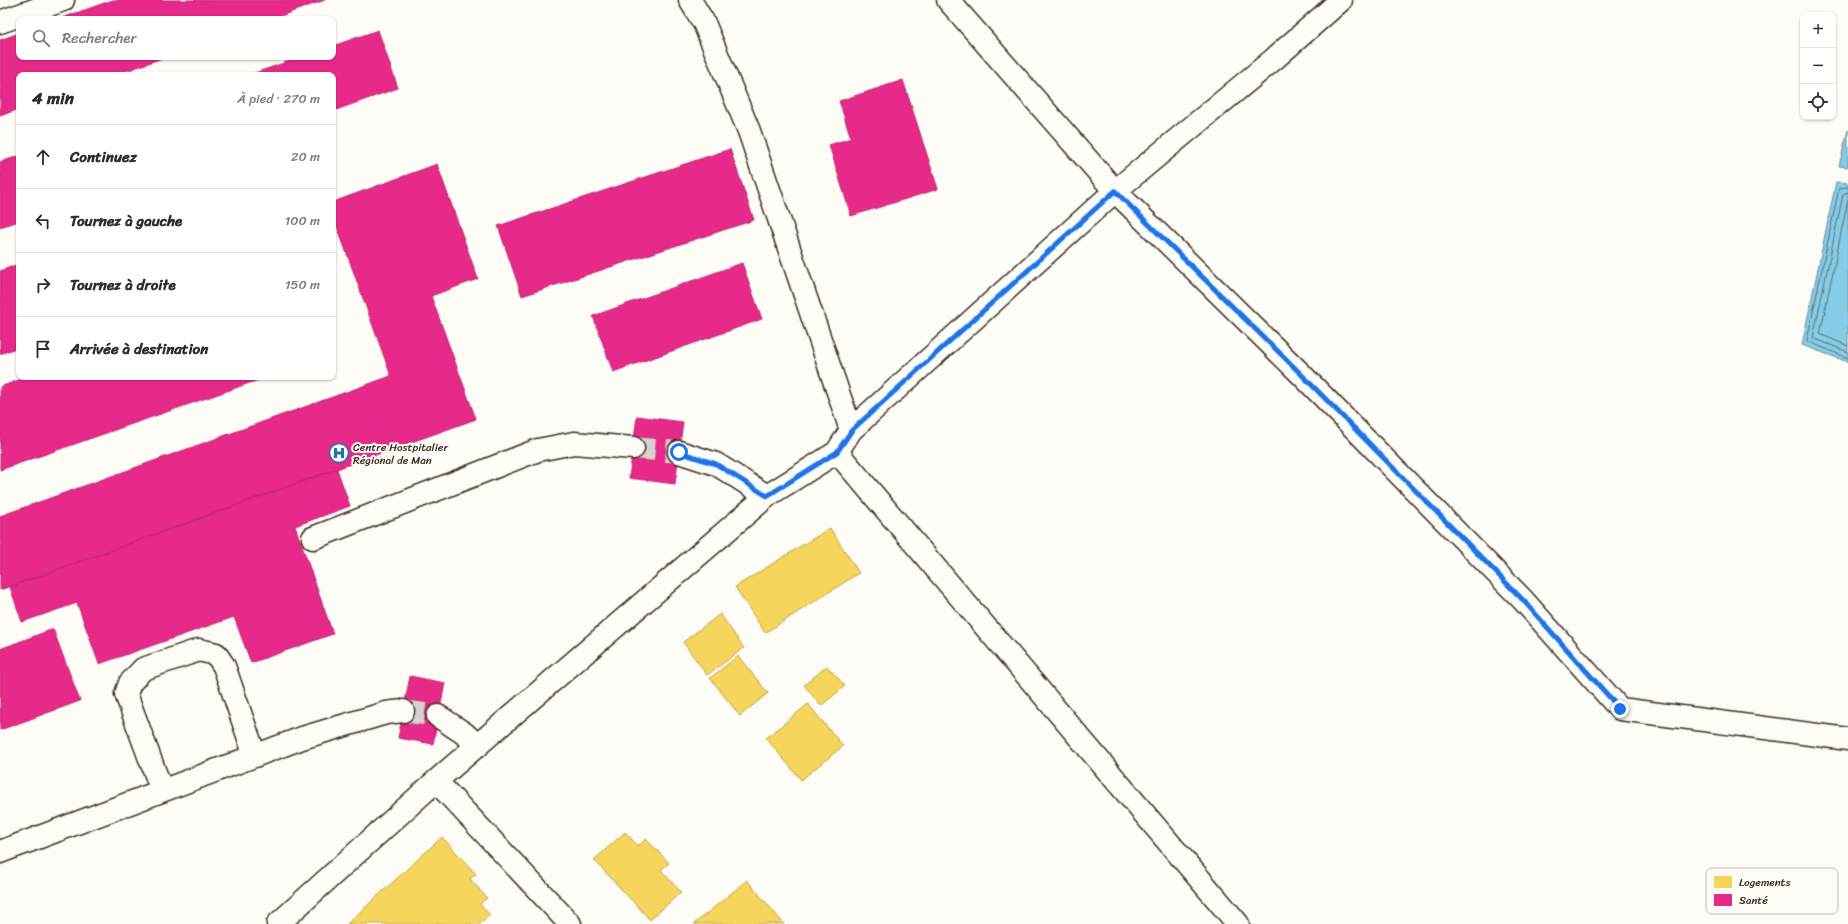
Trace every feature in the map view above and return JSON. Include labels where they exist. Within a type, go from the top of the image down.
[{"type":"street","points":[[17,16],[62,0]]},
{"type":"street","points":[[690,0],[704,23],[749,131],[852,430]]},
{"type":"street","points":[[948,0],[1115,191],[1301,374],[1523,600],[1620,709],[1848,739]]},
{"type":"street","points":[[278,924],[436,781],[767,496],[837,452],[852,430],[1115,191],[1274,59],[1340,0]]},
{"type":"street","points":[[0,22],[16,16]]},
{"type":"street","points":[[313,538],[538,450],[574,443],[633,448]]},
{"type":"street","points":[[679,452],[716,464],[767,496]]},
{"type":"street","points":[[837,452],[1238,924]]},
{"type":"street","points":[[162,790],[126,694],[130,683],[143,669],[199,650],[216,654],[224,666],[255,756]]},
{"type":"street","points":[[0,852],[302,738],[386,713],[403,711]]},
{"type":"street","points":[[438,716],[465,734],[478,746]]},
{"type":"street","points":[[436,781],[570,924]]},
{"type":"water","points":[[1848,130],[1848,167],[1839,166]]},
{"type":"water","points":[[1836,182],[1848,183],[1848,362],[1802,345]]},
{"type":"building: Logements","points":[[830,528],[859,573],[765,633],[735,587]]},
{"type":"building: Logements","points":[[720,614],[744,648],[707,675],[683,642]]},
{"type":"building: Logements","points":[[738,656],[768,693],[740,716],[710,678]]},
{"type":"building: Logements","points":[[827,666],[845,686],[821,706],[804,685]]},
{"type":"building: Logements","points":[[808,704],[843,746],[801,780],[766,738]]},
{"type":"building: Logements","points":[[625,832],[638,846],[646,839],[669,863],[661,870],[681,892],[650,920],[594,860]]},
{"type":"building: Logements","points":[[442,837],[476,874],[470,879],[487,898],[480,904],[490,915],[480,924],[347,924]]},
{"type":"building: Logements","points":[[747,880],[784,924],[694,924]]},
{"type":"building: Santé","points":[[113,0],[325,0],[280,16],[68,16]]},
{"type":"building: Santé","points":[[378,30],[398,88],[336,110],[336,72],[258,72],[292,60],[336,60],[336,45]]},
{"type":"building: Santé","points":[[16,34],[16,60],[157,60],[123,72],[16,72],[16,110],[0,116],[0,40]]},
{"type":"building: Santé","points":[[903,80],[938,189],[851,216],[829,145],[851,138],[839,101]]},
{"type":"building: Santé","points":[[730,149],[754,220],[522,296],[498,226]]},
{"type":"building: Santé","points":[[16,157],[16,222],[0,227],[0,162]]},
{"type":"building: Santé","points":[[437,164],[478,279],[431,296],[476,419],[0,590],[0,516],[391,376],[336,223],[336,201]]},
{"type":"building: Santé","points":[[742,263],[762,319],[613,372],[593,316]]},
{"type":"building: Santé","points":[[16,265],[16,348],[0,354],[0,271]]},
{"type":"building: Santé","points":[[19,380],[258,380],[0,470],[0,387]]},
{"type":"building: Santé","points":[[637,416],[683,422],[675,484],[629,478]]},
{"type":"building: Santé","points":[[337,469],[350,506],[295,526],[333,634],[251,663],[234,617],[99,664],[77,603],[22,622],[10,587]]},
{"type":"building: Santé","points":[[53,629],[80,701],[0,730],[0,649]]},
{"type":"building: Santé","points":[[410,676],[445,683],[433,744],[398,738]]},
{"type":"tunnel","points":[[633,448],[679,452]]},
{"type":"tunnel","points":[[403,711],[438,716]]},
{"type":"place","name":"Centre Hostpitalier Régional de Man","points":[[339,453]]},
{"type":"route","points":[[679,452],[716,464],[767,496],[837,452],[852,430],[1115,191],[1301,374],[1523,600],[1620,709]]}]
